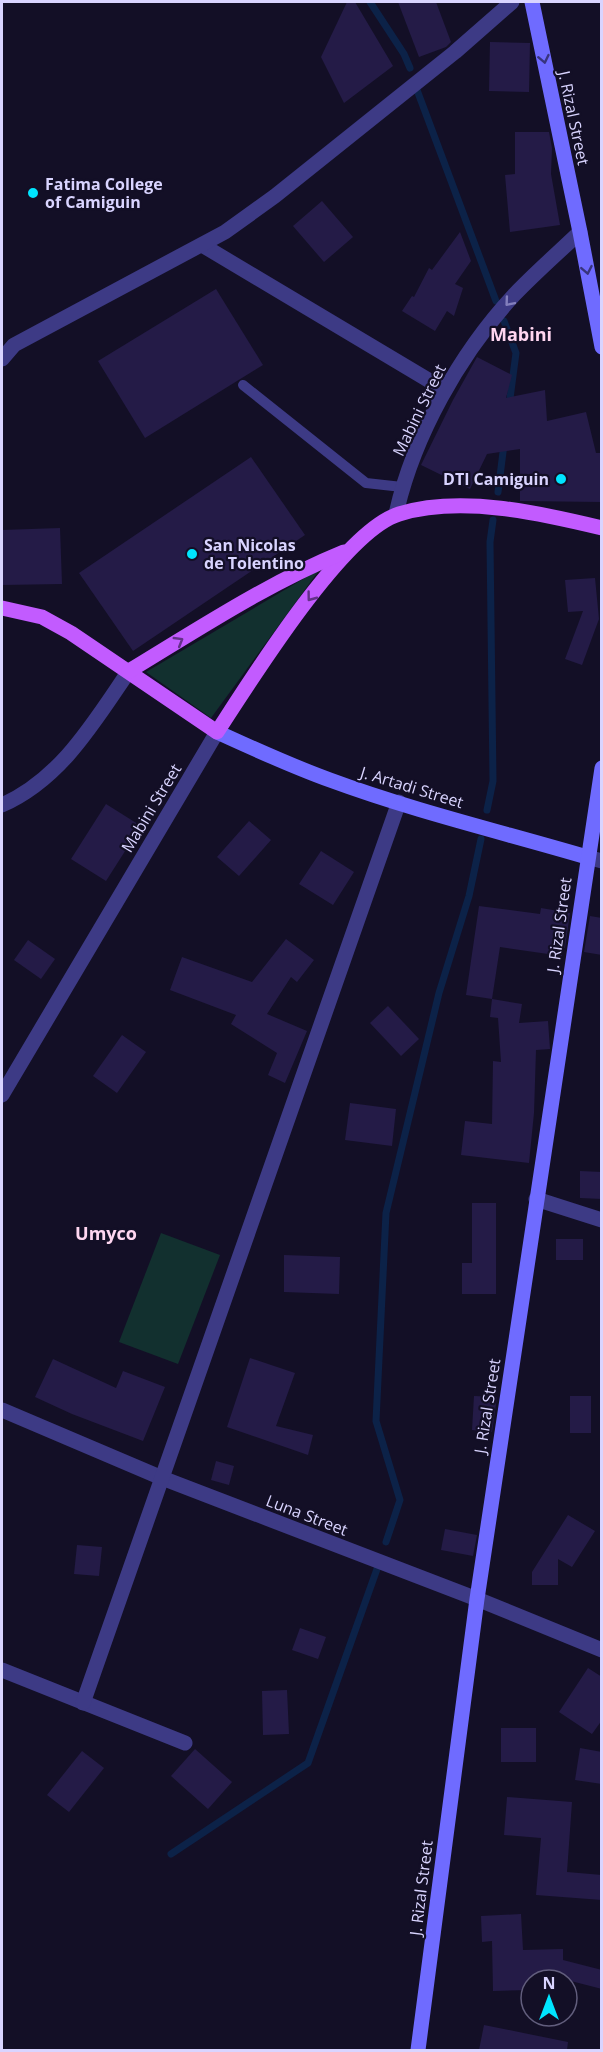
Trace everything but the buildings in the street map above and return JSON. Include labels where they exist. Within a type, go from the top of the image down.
[{"type":"main road","name":"J. Rizal Street","points":[[532,2],[602,347]]},
{"type":"main road","points":[[396,514],[429,507],[488,508],[536,514],[602,528]]},
{"type":"main road","name":"Mabini Street","points":[[217,732],[308,601],[347,551],[396,514]]},
{"type":"main road","name":"Mabini Street","points":[[129,671],[270,586],[347,551]]},
{"type":"main road","points":[[2,608],[42,617],[71,633],[217,732]]},
{"type":"main road","name":"J. Artadi Street","points":[[217,732],[320,776],[399,802],[594,859]]},
{"type":"main road","name":"J. Rizal Street","points":[[418,2050],[477,1599],[536,1199],[594,859],[602,768]]},
{"type":"street","points":[[2,360],[14,345],[225,232],[275,196],[455,52],[512,2]]},
{"type":"street","name":"Mabini Street","points":[[396,514],[402,487],[445,390],[513,296],[580,232]]},
{"type":"street","points":[[202,245],[445,390]]},
{"type":"street","points":[[2,805],[46,778],[79,745],[129,671]]},
{"type":"street","name":"Mabini Street","points":[[2,1095],[217,732]]},
{"type":"street","points":[[83,1703],[399,802]]},
{"type":"street","points":[[536,1199],[602,1220]]},
{"type":"street","name":"Luna Street","points":[[2,1410],[162,1478],[477,1599],[602,1650]]},
{"type":"street","points":[[2,1670],[184,1743]]},
{"type":"lane","points":[[243,385],[366,483],[402,487]]},
{"type":"green space","points":[[320,569],[211,718],[146,672]]},
{"type":"green space","points":[[161,1233],[220,1255],[178,1364],[119,1342]]},
{"type":"waterway","points":[[370,2],[404,54],[410,68]]},
{"type":"waterway","points":[[417,90],[496,301]]},
{"type":"waterway","points":[[504,321],[516,353],[509,406]]},
{"type":"waterway","points":[[498,492],[504,444]]},
{"type":"waterway","points":[[487,810],[493,781],[490,542],[493,520]]},
{"type":"waterway","points":[[386,1542],[400,1500],[376,1421],[386,1213],[439,993],[469,896],[481,839]]},
{"type":"waterway","points":[[171,1854],[308,1763],[377,1569]]},
{"type":"place","name":"Fatima College of Camiguin","points":[[33,193]]},
{"type":"place","name":"DTI Camiguin","points":[[561,479]]},
{"type":"place","name":"San Nicolas de Tolentino","points":[[192,554]]},
{"type":"district","name":"Mabini","points":[[521,334]]},
{"type":"district","name":"Umyco","points":[[106,1233]]}]
